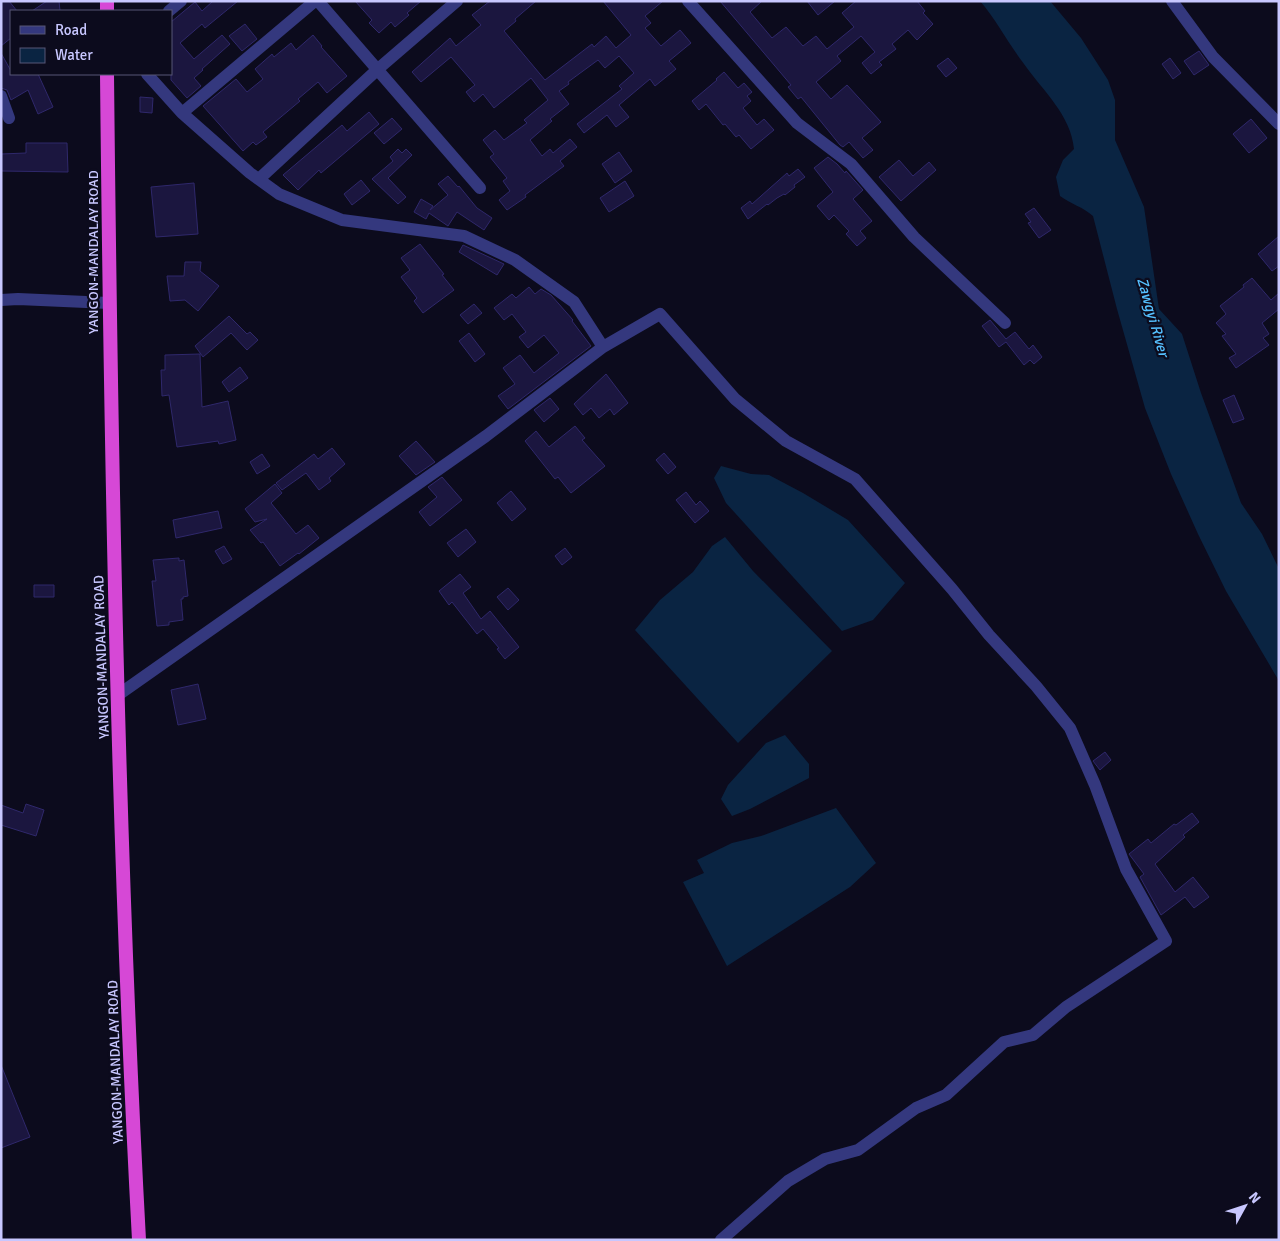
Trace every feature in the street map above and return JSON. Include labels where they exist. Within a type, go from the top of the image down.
[{"type":"highway","name":"YANGON-MANDALAY ROAD","points":[[107,75],[110,401],[118,695],[139,1240]]},
{"type":"street","points":[[170,10],[181,1]]},
{"type":"street","points":[[182,114],[317,1],[480,188]]},
{"type":"street","points":[[259,179],[378,69],[457,1]]},
{"type":"street","points":[[688,1],[797,123],[851,164],[914,237],[1005,323]]},
{"type":"street","points":[[1172,1],[1213,57],[1279,124]]},
{"type":"street","points":[[148,75],[182,114],[279,194],[342,220],[464,236],[515,260],[574,302],[603,347]]},
{"type":"street","points":[[1,96],[9,118]]},
{"type":"street","points":[[1,300],[109,303]]},
{"type":"street","points":[[118,695],[486,436],[603,347],[660,314],[735,399],[786,441],[855,478],[952,589],[988,635],[1036,686],[1070,728],[1095,785],[1126,869],[1166,941],[1066,1007],[1033,1036],[1004,1042],[946,1095],[916,1108],[858,1150],[825,1159],[788,1181],[721,1240]]},
{"type":"water","name":"Zawgyi River","points":[[980,1],[1050,1],[1081,38],[1108,80],[1115,100],[1115,140],[1144,207],[1159,309],[1182,334],[1201,393],[1241,503],[1262,534],[1279,569],[1279,681],[1226,591],[1171,474],[1145,408],[1093,216],[1060,196],[1056,177],[1063,160],[1074,149],[1068,125],[1055,104],[1031,74]]},
{"type":"water","points":[[721,466],[751,474],[769,475],[848,520],[905,583],[873,620],[842,631],[726,503],[714,478]]},
{"type":"water","points":[[725,537],[753,571],[832,651],[738,743],[635,630],[660,600],[693,572],[712,546]]},
{"type":"water","points":[[785,735],[809,764],[809,778],[750,809],[732,816],[721,799],[728,785],[766,743]]},
{"type":"water","points":[[836,808],[876,863],[850,887],[727,966],[683,882],[704,873],[697,860],[732,843],[761,836]]},
{"type":"building","points":[[1,1],[9,1],[16,10],[10,10],[10,39],[1,46]]},
{"type":"building","points":[[47,1],[59,1],[60,10],[34,10]]},
{"type":"building","points":[[213,1],[238,1],[205,28],[202,24],[180,43],[194,59],[222,35],[230,44],[194,78],[201,86],[187,98],[171,80],[172,21],[195,2],[202,11]]},
{"type":"building","points":[[355,1],[421,1],[395,27],[391,22],[379,33],[369,23],[372,20]]},
{"type":"building","points":[[490,1],[536,1],[504,31],[545,80],[592,44],[594,47],[606,36],[616,48],[631,35],[603,1],[663,1],[645,16],[651,23],[645,28],[661,46],[680,30],[691,43],[669,61],[676,69],[655,86],[650,79],[619,105],[629,117],[616,127],[607,115],[584,133],[577,124],[622,89],[619,86],[634,73],[619,56],[605,68],[598,60],[568,82],[569,84],[559,91],[569,104],[550,119],[552,121],[530,140],[542,156],[550,149],[553,153],[570,139],[577,147],[560,161],[564,166],[507,210],[499,200],[510,191],[503,181],[507,178],[490,157],[494,154],[483,140],[495,130],[504,140],[527,123],[524,120],[548,100],[531,78],[494,108],[483,94],[474,102],[466,92],[475,85],[451,57],[421,82],[412,72],[450,38],[456,46],[481,25],[472,15]]},
{"type":"building","points":[[720,1],[762,1],[750,12],[772,38],[786,27],[803,46],[816,36],[827,49],[854,27],[842,13],[856,1],[917,1],[925,11],[923,13],[933,24],[917,40],[908,30],[892,44],[896,49],[879,62],[882,65],[871,74],[862,63],[875,52],[861,36],[837,56],[841,61],[816,82],[831,99],[847,85],[881,122],[862,138],[873,150],[863,158],[849,142],[843,147],[840,145],[801,97],[798,99],[788,87],[791,85]]},
{"type":"building","points":[[807,1],[835,1],[818,15]]},
{"type":"building","points":[[245,24],[257,39],[242,51],[229,36]]},
{"type":"building","points":[[313,35],[321,47],[347,76],[327,93],[318,82],[298,99],[300,101],[263,132],[267,137],[256,145],[253,142],[243,151],[203,106],[236,79],[247,92],[263,79],[255,69],[272,54],[274,57],[291,43],[296,50]]},
{"type":"building","points":[[1199,51],[1209,65],[1194,75],[1184,61]]},
{"type":"building","points":[[1,53],[10,69],[10,75],[38,75],[53,107],[38,114],[28,90],[11,100],[7,90],[1,88]]},
{"type":"building","points":[[948,58],[957,68],[946,77],[937,66]]},
{"type":"building","points":[[1170,58],[1181,73],[1173,79],[1162,64]]},
{"type":"building","points":[[724,72],[738,88],[744,83],[752,92],[747,96],[751,101],[743,108],[757,125],[764,119],[774,130],[751,149],[739,135],[736,137],[725,124],[723,125],[706,104],[699,110],[692,101]]},
{"type":"building","points":[[140,97],[153,98],[152,113],[140,112]]},
{"type":"building","points":[[369,112],[379,124],[321,173],[319,170],[298,190],[283,175],[342,125],[347,131]]},
{"type":"building","points":[[392,118],[402,129],[384,144],[374,133]]},
{"type":"building","points":[[1251,119],[1267,138],[1249,153],[1233,134]]},
{"type":"building","points":[[26,143],[67,143],[68,172],[1,171],[1,154],[26,153]]},
{"type":"building","points":[[398,149],[402,153],[406,149],[412,155],[388,178],[406,197],[398,204],[372,179],[393,161],[390,157]]},
{"type":"building","points":[[619,152],[632,171],[615,183],[602,164]]},
{"type":"building","points":[[828,157],[845,173],[846,171],[863,190],[853,199],[872,221],[860,231],[866,238],[857,246],[846,234],[849,231],[834,215],[829,220],[817,206],[833,192],[814,168]]},
{"type":"building","points":[[899,160],[913,176],[929,162],[936,170],[901,201],[879,177]]},
{"type":"building","points":[[798,169],[805,177],[794,185],[795,187],[785,195],[767,204],[748,219],[741,208],[750,201],[752,204],[787,173],[789,176]]},
{"type":"building","points":[[448,176],[477,208],[492,218],[484,230],[457,212],[448,226],[429,213],[426,219],[414,212],[421,199],[433,206],[430,210],[448,195],[438,184]]},
{"type":"building","points":[[361,180],[370,191],[352,205],[344,194]]},
{"type":"building","points":[[625,181],[634,196],[609,212],[600,198]]},
{"type":"building","points":[[194,183],[198,234],[156,237],[151,187]]},
{"type":"building","points":[[1034,208],[1051,230],[1039,238],[1028,223],[1031,222],[1025,214]]},
{"type":"building","points":[[1279,236],[1279,266],[1272,271],[1258,254]]},
{"type":"building","points":[[420,244],[454,290],[423,313],[414,301],[417,298],[401,277],[410,270],[401,258]]},
{"type":"building","points":[[463,245],[504,264],[497,275],[459,252]]},
{"type":"building","points":[[185,262],[201,262],[200,271],[219,286],[198,311],[185,300],[170,301],[167,276],[184,276]]},
{"type":"building","points":[[1252,278],[1271,300],[1279,293],[1279,309],[1262,323],[1269,334],[1263,338],[1269,345],[1236,368],[1229,358],[1236,354],[1222,336],[1226,334],[1216,323],[1226,314],[1220,306],[1244,287],[1243,285]]},
{"type":"building","points":[[529,287],[535,294],[541,289],[551,295],[573,320],[591,346],[508,409],[498,396],[515,384],[503,368],[520,355],[534,373],[559,353],[544,335],[528,348],[519,337],[526,332],[512,314],[504,320],[494,308],[512,294],[516,298]]},
{"type":"building","points":[[474,304],[482,313],[468,324],[460,315]]},
{"type":"building","points":[[229,316],[247,334],[250,332],[258,340],[247,350],[231,333],[203,357],[195,346]]},
{"type":"building","points":[[990,320],[1006,339],[1015,332],[1029,349],[1033,345],[1042,357],[1034,364],[1030,360],[1024,365],[1006,342],[999,347],[982,326]]},
{"type":"building","points":[[469,333],[485,354],[475,362],[459,341]]},
{"type":"building","points":[[200,354],[202,407],[228,401],[236,440],[219,444],[218,441],[177,447],[169,395],[162,396],[161,370],[165,370],[165,355]]},
{"type":"building","points":[[240,367],[248,378],[229,392],[222,382]]},
{"type":"building","points":[[606,374],[628,403],[614,415],[610,409],[599,418],[591,408],[583,415],[574,404]]},
{"type":"building","points":[[1234,395],[1244,419],[1233,423],[1223,400]]},
{"type":"building","points":[[550,398],[559,409],[544,422],[534,410]]},
{"type":"building","points":[[575,426],[585,438],[582,440],[605,466],[571,493],[558,477],[555,479],[525,441],[536,431],[549,447]]},
{"type":"building","points":[[416,441],[435,462],[416,475],[399,456]]},
{"type":"building","points":[[332,448],[345,464],[329,478],[331,481],[319,490],[306,473],[282,490],[276,483],[314,454],[318,459]]},
{"type":"building","points":[[664,453],[676,467],[668,474],[656,460]]},
{"type":"building","points":[[262,454],[270,466],[257,474],[250,462]]},
{"type":"building","points":[[442,477],[462,500],[430,526],[419,512],[437,497],[428,487]]},
{"type":"building","points":[[275,484],[282,493],[271,503],[296,534],[308,525],[319,538],[280,566],[263,542],[261,543],[250,530],[267,519],[255,522],[245,509]]},
{"type":"building","points":[[511,491],[526,509],[512,521],[497,503]]},
{"type":"building","points":[[686,492],[696,505],[700,501],[709,511],[695,523],[676,500]]},
{"type":"building","points":[[218,511],[222,528],[176,538],[173,520]]},
{"type":"building","points":[[466,529],[476,542],[458,557],[447,543]]},
{"type":"building","points":[[224,546],[232,559],[223,564],[215,551]]},
{"type":"building","points":[[565,548],[572,557],[562,565],[555,556]]},
{"type":"building","points":[[179,558],[179,561],[184,560],[188,596],[181,599],[183,620],[169,622],[169,625],[157,626],[152,581],[156,581],[153,560]]},
{"type":"building","points":[[460,574],[471,587],[463,593],[481,619],[490,611],[519,647],[505,659],[497,649],[499,648],[483,629],[477,634],[452,602],[449,605],[439,591]]},
{"type":"building","points":[[34,585],[54,585],[54,597],[34,597]]},
{"type":"building","points":[[508,588],[519,600],[508,610],[497,597]]},
{"type":"building","points":[[198,684],[206,719],[178,725],[171,690]]},
{"type":"building","points":[[1105,752],[1111,760],[1100,770],[1093,761]]},
{"type":"building","points":[[26,804],[44,810],[36,836],[1,825],[1,805],[23,813]]},
{"type":"building","points":[[1192,813],[1199,822],[1183,835],[1185,837],[1155,864],[1175,892],[1193,877],[1209,897],[1194,908],[1185,897],[1161,915],[1140,877],[1144,874],[1129,854],[1148,839],[1151,843],[1174,824],[1176,825]]},
{"type":"building","points":[[1,1065],[30,1137],[1,1148]]}]
